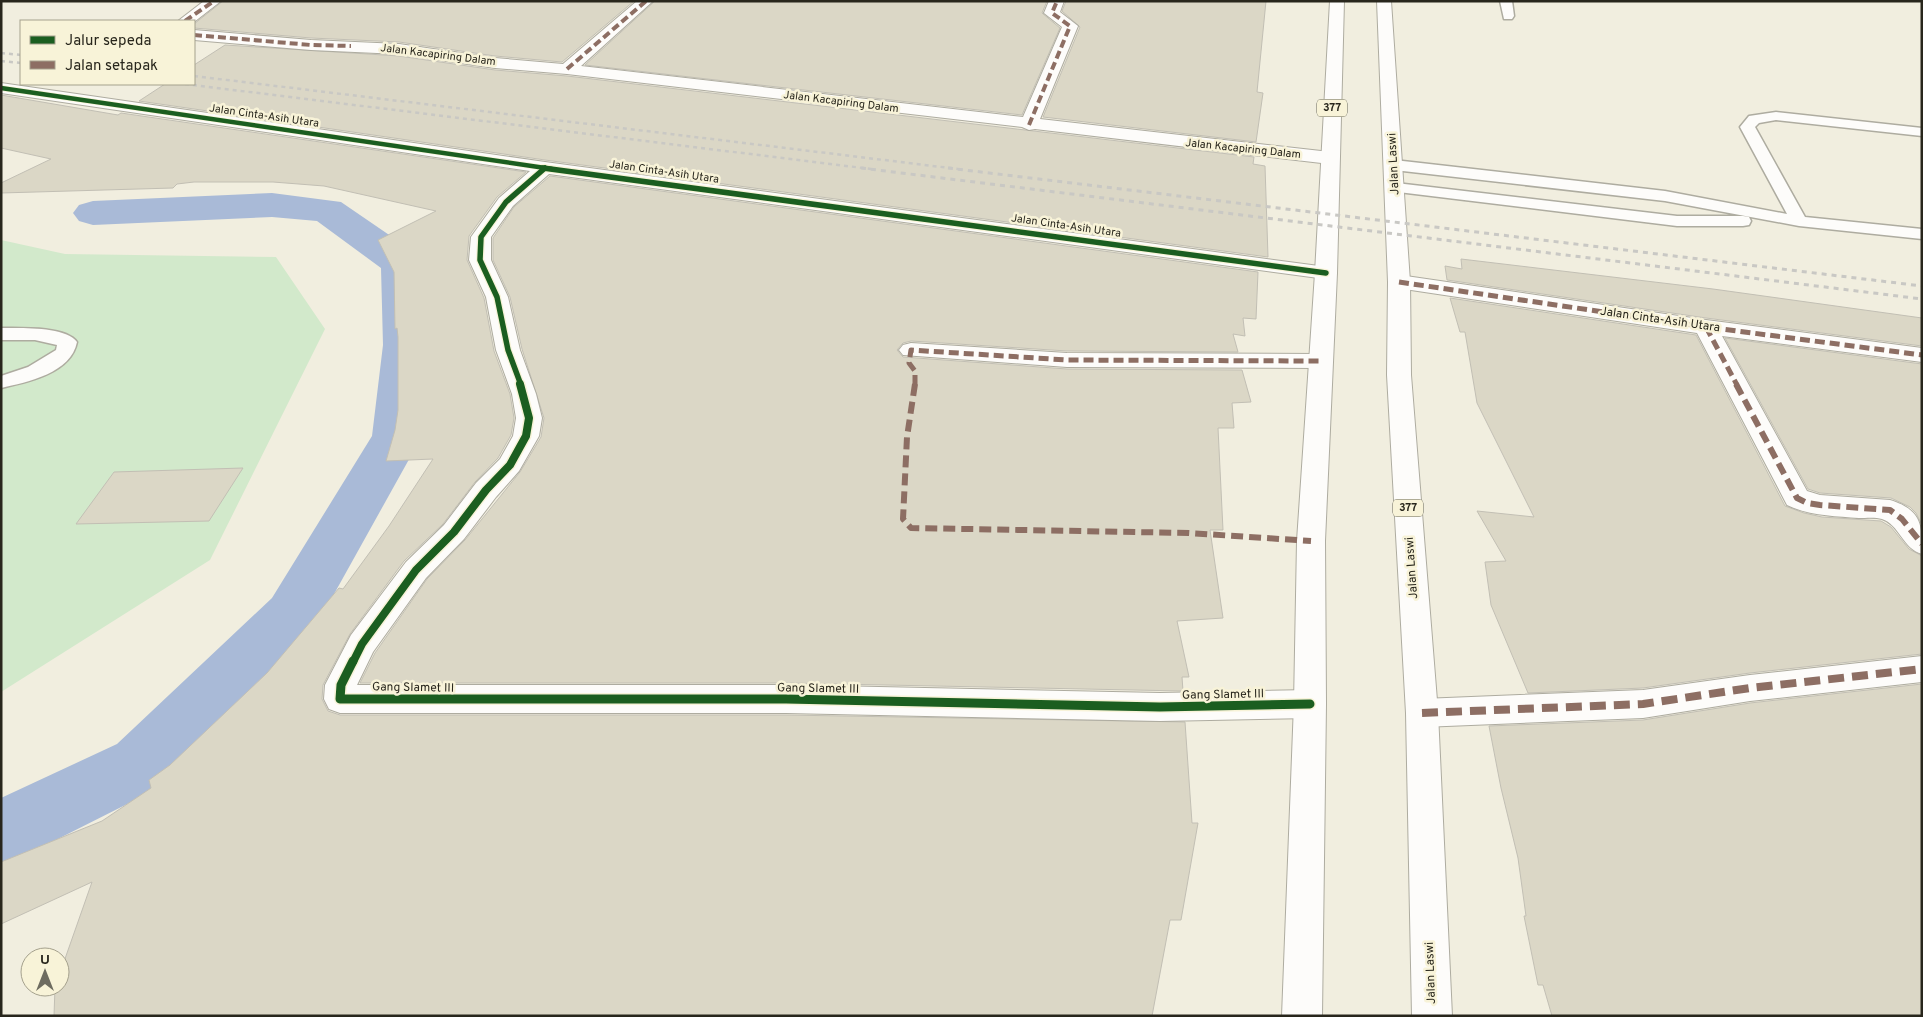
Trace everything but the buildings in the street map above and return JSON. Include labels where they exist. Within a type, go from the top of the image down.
[{"type":"street","points":[[186,20],[214,1]]},
{"type":"street","points":[[567,69],[646,1]]},
{"type":"street","points":[[1029,125],[1070,26],[1052,13],[1057,1]]},
{"type":"street","name":"377","points":[[1302,1016],[1310,704],[1311,541],[1319,361],[1326,273],[1337,1]]},
{"type":"street","name":"Jalan Laswi","points":[[1384,1],[1395,176],[1399,282],[1398,375],[1422,713],[1432,1016]]},
{"type":"street","name":"Jalan Kacapiring Dalam","points":[[195,35],[311,45],[399,49],[495,63],[567,69],[1029,125],[1330,158]]},
{"type":"street","name":"Jalan Cinta-Asih Utara","points":[[1,88],[545,168],[1326,273]]},
{"type":"street","name":"Gang Slamet III","points":[[545,168],[506,202],[481,237],[480,260],[497,297],[508,350],[524,394],[529,418],[526,436],[510,465],[486,490],[454,532],[416,570],[362,644],[341,685],[340,699],[786,699],[1160,707],[1310,704]]},
{"type":"street","name":"Jalan Cinta-Asih Utara","points":[[1399,282],[1706,327],[1922,355]]},
{"type":"street","points":[[1706,327],[1796,498],[1820,505],[1890,510],[1902,520],[1922,544]]},
{"type":"street","points":[[911,350],[1066,360],[1319,361]]},
{"type":"street","points":[[1422,713],[1643,704],[1750,688],[1922,669]]},
{"type":"lane","points":[[1506,1],[1508,16]]},
{"type":"lane","points":[[1799,221],[1747,127],[1754,120],[1776,116],[1922,132]]},
{"type":"lane","points":[[1395,176],[1677,221],[1799,221]]},
{"type":"lane","points":[[1395,176],[1665,196],[1799,221],[1922,234]]},
{"type":"lane","points":[[1,334],[38,334],[58,337],[67,342],[65,353],[50,364],[28,376],[1,382]]},
{"type":"green space","points":[[1,240],[65,254],[276,257],[325,329],[210,560],[1,692]]},
{"type":"waterway","points":[[1,832],[140,765],[293,614],[397,436],[406,345],[402,263],[327,210],[272,205],[93,213]]},
{"type":"railway","points":[[1,53],[20,55]]},
{"type":"railway","points":[[1,61],[20,63]]},
{"type":"railway","points":[[195,76],[958,169]]},
{"type":"railway","points":[[193,85],[871,169]]},
{"type":"railway","points":[[861,168],[1922,299]]},
{"type":"railway","points":[[948,168],[1922,286]]},
{"type":"marked path","points":[[186,20],[214,1]]},
{"type":"marked path","points":[[567,69],[646,1]]},
{"type":"marked path","points":[[1029,125],[1070,26],[1052,13],[1057,1]]},
{"type":"marked path","points":[[195,35],[311,45],[351,46]]},
{"type":"marked path","points":[[1399,282],[1706,327],[1922,355]]},
{"type":"marked path","points":[[1706,327],[1797,498],[1807,503],[1820,505],[1890,510],[1902,519],[1922,544]]},
{"type":"marked path","points":[[1311,541],[1189,533],[911,528],[903,519],[907,437],[916,380],[915,371],[909,363],[911,350],[1067,360],[1319,361]]},
{"type":"marked path","points":[[1422,713],[1643,704],[1750,688],[1922,669]]},
{"type":"cycle path","points":[[1,88],[545,168],[1326,273]]},
{"type":"cycle path","points":[[545,168],[506,202],[481,237],[480,260],[497,297],[508,350],[524,394],[529,418],[526,436],[510,465],[486,490],[454,532],[416,570],[362,644],[341,685],[340,699],[786,699],[1160,707],[1310,704]]}]
